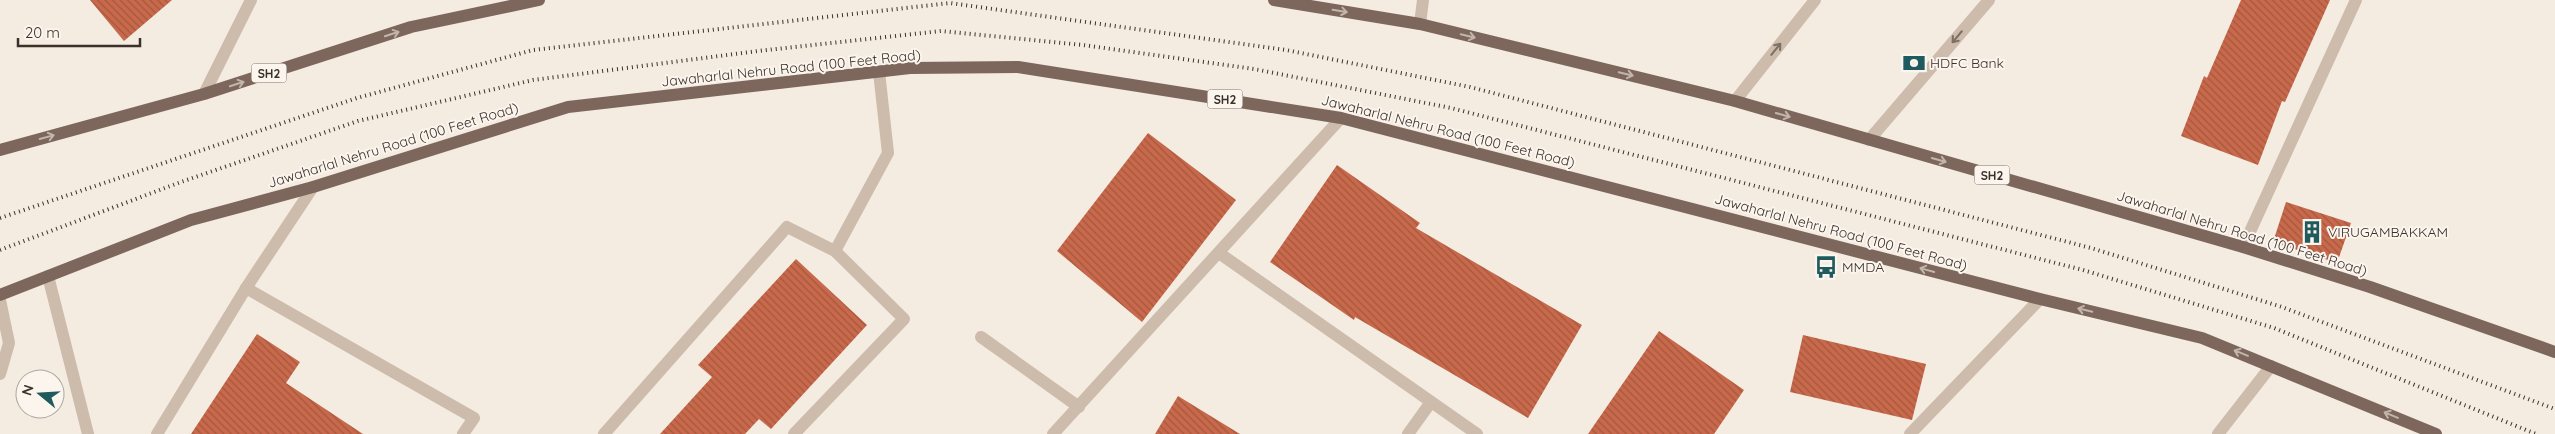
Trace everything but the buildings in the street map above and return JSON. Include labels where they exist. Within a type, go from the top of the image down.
[{"type":"main road","name":"SH2","points":[[0,150],[204,94],[411,28],[539,0]]},
{"type":"main road","name":"Jawaharlal Nehru Road (100 Feet Road)","points":[[1274,0],[1420,24],[1735,101],[2244,247],[2370,287],[2555,352]]},
{"type":"main road","name":"Jawaharlal Nehru Road (100 Feet Road)","points":[[0,295],[191,220],[313,187],[568,107],[910,68],[1018,67],[1342,118],[2040,299],[2202,338],[2436,434]]},
{"type":"street","points":[[204,94],[250,0]]},
{"type":"street","points":[[1420,24],[1423,0]]},
{"type":"street","points":[[1735,101],[1815,0]]},
{"type":"street","points":[[1869,140],[1989,0]]},
{"type":"street","points":[[2244,247],[2356,0]]},
{"type":"street","points":[[835,251],[888,153],[880,72]]},
{"type":"street","points":[[1053,434],[1342,118]]},
{"type":"street","points":[[157,434],[246,288],[313,187]]},
{"type":"street","points":[[604,434],[787,227],[835,251],[904,319],[794,434]]},
{"type":"street","points":[[1219,253],[1477,434]]},
{"type":"street","points":[[48,276],[88,434]]},
{"type":"street","points":[[246,288],[474,418],[463,434]]},
{"type":"street","points":[[1910,434],[2040,299]]},
{"type":"street","points":[[0,300],[9,343],[0,374]]},
{"type":"street","points":[[982,337],[1079,407]]},
{"type":"street","points":[[2218,434],[2271,366]]},
{"type":"street","points":[[1408,434],[1431,402]]},
{"type":"railway","points":[[0,218],[357,98],[533,50],[950,3],[1286,50],[1470,87],[2091,248],[2282,307],[2555,409]]},
{"type":"railway","points":[[0,250],[181,182],[358,121],[533,80],[758,51],[941,31],[1083,45],[1254,69],[1451,108],[2083,270],[2274,328],[2536,434]]},
{"type":"place","name":"HDFC Bank","points":[[1914,63]]},
{"type":"place","name":"VIRUGAMBAKKAM","points":[[2312,232]]},
{"type":"place","name":"MMDA","points":[[1826,267]]}]
